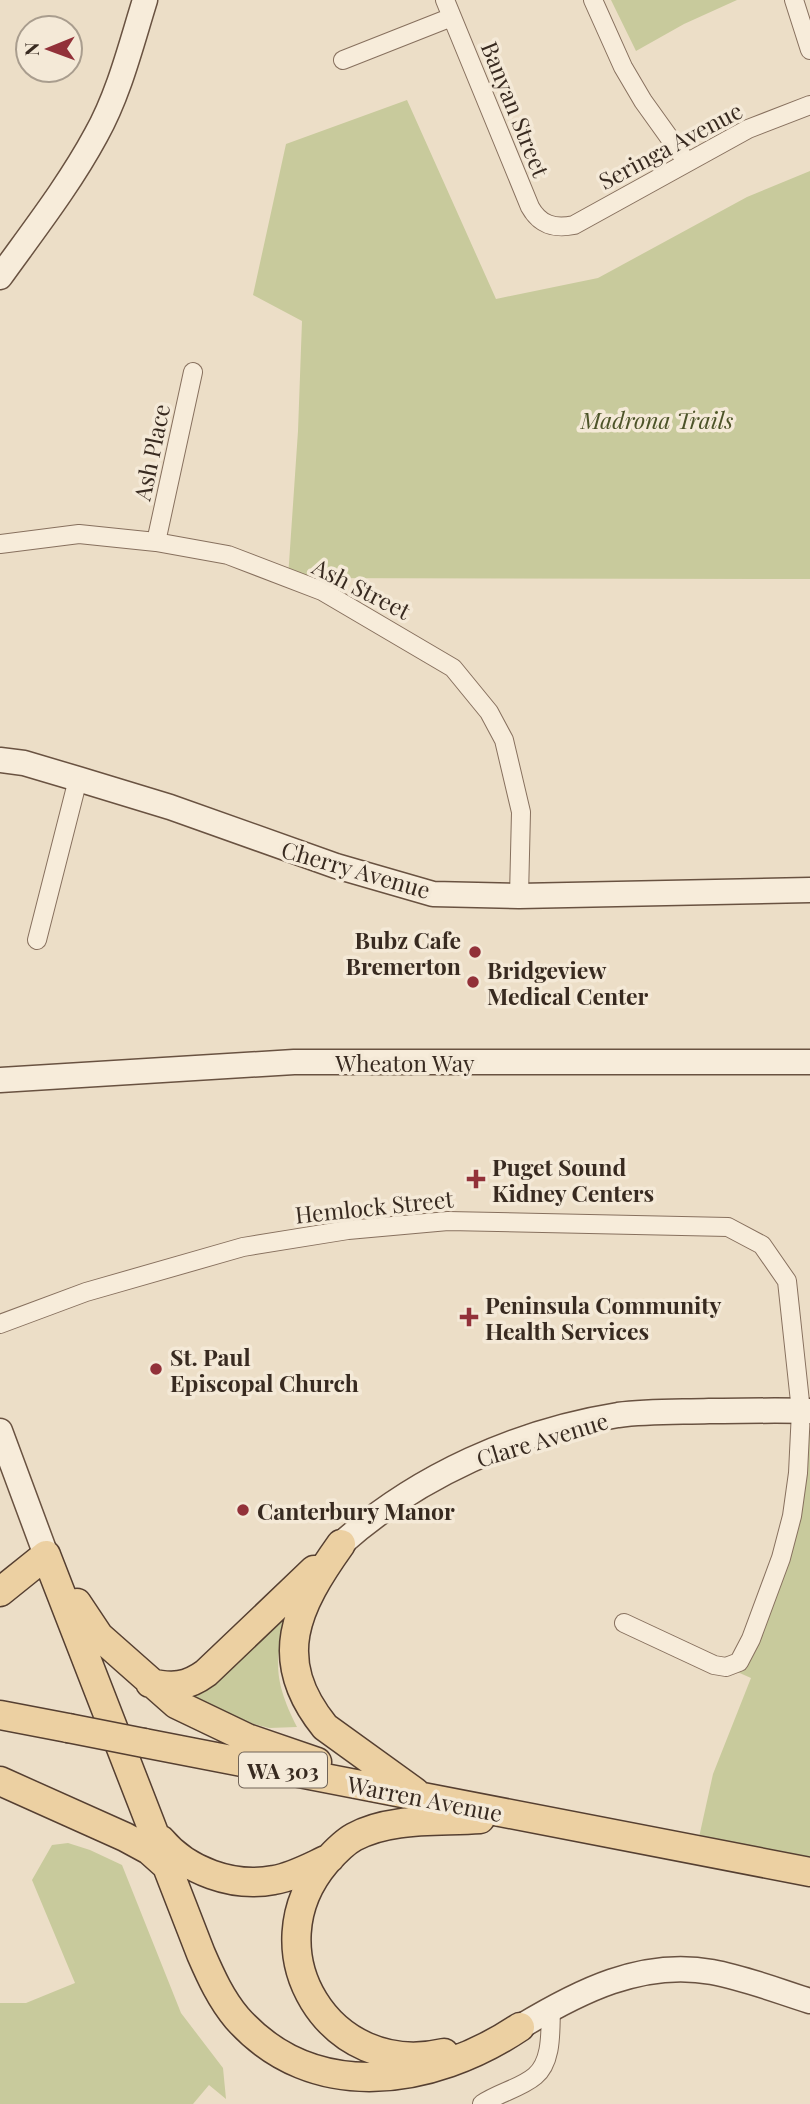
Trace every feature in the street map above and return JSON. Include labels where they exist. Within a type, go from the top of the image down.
[{"type":"main road","points":[[150,1683],[169,1687],[182,1686],[206,1674],[341,1544]]},
{"type":"main road","points":[[341,1544],[314,1582],[301,1614],[294,1657],[299,1684],[314,1714],[325,1727],[423,1797]]},
{"type":"main road","points":[[46,1555],[99,1636],[150,1683],[187,1711],[247,1738],[423,1797]]},
{"type":"main road","points":[[0,1592],[46,1555]]},
{"type":"main road","points":[[46,1555],[201,1954],[225,2001],[253,2035],[271,2051],[288,2061],[329,2077],[391,2081],[442,2069],[478,2053],[520,2027]]},
{"type":"main road","name":"Warren Avenue","points":[[0,1715],[810,1872]]},
{"type":"main road","points":[[0,1781],[125,1837],[153,1853],[169,1867]]},
{"type":"main road","points":[[520,1817],[401,1823],[354,1836],[318,1872],[309,1889],[300,1916],[298,1960],[304,1984],[315,2003],[346,2037],[383,2054],[417,2058],[448,2052],[520,2027]]},
{"type":"main road","points":[[152,1829],[170,1850],[194,1868],[240,1882],[275,1880],[330,1858]]},
{"type":"street","points":[[0,277],[47,213],[97,134],[126,63],[145,0]]},
{"type":"street","name":"Banyan Street","points":[[445,0],[530,207],[536,217],[553,226]]},
{"type":"street","points":[[593,0],[623,66],[643,101],[685,161]]},
{"type":"street","points":[[794,0],[810,50]]},
{"type":"street","points":[[343,60],[452,17]]},
{"type":"street","name":"Seringa Avenue","points":[[553,226],[574,225],[685,161],[748,129],[810,105]]},
{"type":"street","name":"Ash Place","points":[[156,542],[193,372]]},
{"type":"street","name":"Ash Street","points":[[0,544],[79,534],[156,542],[228,555],[322,591],[453,668],[489,712],[504,740],[521,812],[520,896]]},
{"type":"street","name":"Cherry Avenue","points":[[0,760],[24,762],[170,807],[336,866],[433,894],[520,896],[810,890]]},
{"type":"street","points":[[37,940],[78,779]]},
{"type":"street","name":"Wheaton Way","points":[[0,1080],[294,1062],[810,1062]]},
{"type":"street","name":"Hemlock Street","points":[[0,1324],[86,1292],[243,1247],[348,1230],[447,1221],[728,1227],[762,1245],[787,1282],[806,1411]]},
{"type":"street","points":[[624,1623],[714,1665],[726,1667],[739,1662],[747,1649],[781,1558],[792,1516],[806,1411]]},
{"type":"street","name":"Clare Avenue","points":[[341,1544],[384,1509],[453,1468],[513,1443],[570,1425],[647,1412],[806,1411]]},
{"type":"street","points":[[0,1431],[46,1555]]},
{"type":"street","points":[[520,2027],[551,2008],[615,1979],[680,1969],[712,1972],[810,2001]]},
{"type":"street","points":[[482,2104],[535,2076],[543,2066],[548,2054],[551,2008]]},
{"type":"green space","points":[[611,0],[737,0],[684,24],[636,51]]},
{"type":"green space","name":"Madrona Trails","points":[[407,100],[496,299],[598,278],[747,197],[810,171],[810,579],[288,578],[302,321],[253,295],[286,144]]},
{"type":"green space","points":[[810,1411],[810,1872],[696,1851],[713,1774],[751,1678],[726,1667],[739,1662],[781,1558]]},
{"type":"green space","points":[[293,1598],[279,1649],[278,1663],[282,1691],[297,1727],[269,1728],[221,1715],[191,1695]]},
{"type":"green space","points":[[68,1843],[122,1865],[181,2013],[223,2068],[226,2099],[209,2085],[193,2104],[0,2104],[0,2003],[26,2003],[75,1983],[32,1880],[52,1845]]},
{"type":"place","name":"Bubz Cafe Bremerton","points":[[475,952]]},
{"type":"place","name":"Bridgeview Medical Center","points":[[473,982]]},
{"type":"place","name":"Puget Sound Kidney Centers","points":[[476,1179]]},
{"type":"place","name":"Peninsula Community Health Services","points":[[469,1317]]},
{"type":"place","name":"St. Paul Episcopal Church","points":[[156,1369]]},
{"type":"place","name":"Canterbury Manor","points":[[243,1510]]}]
